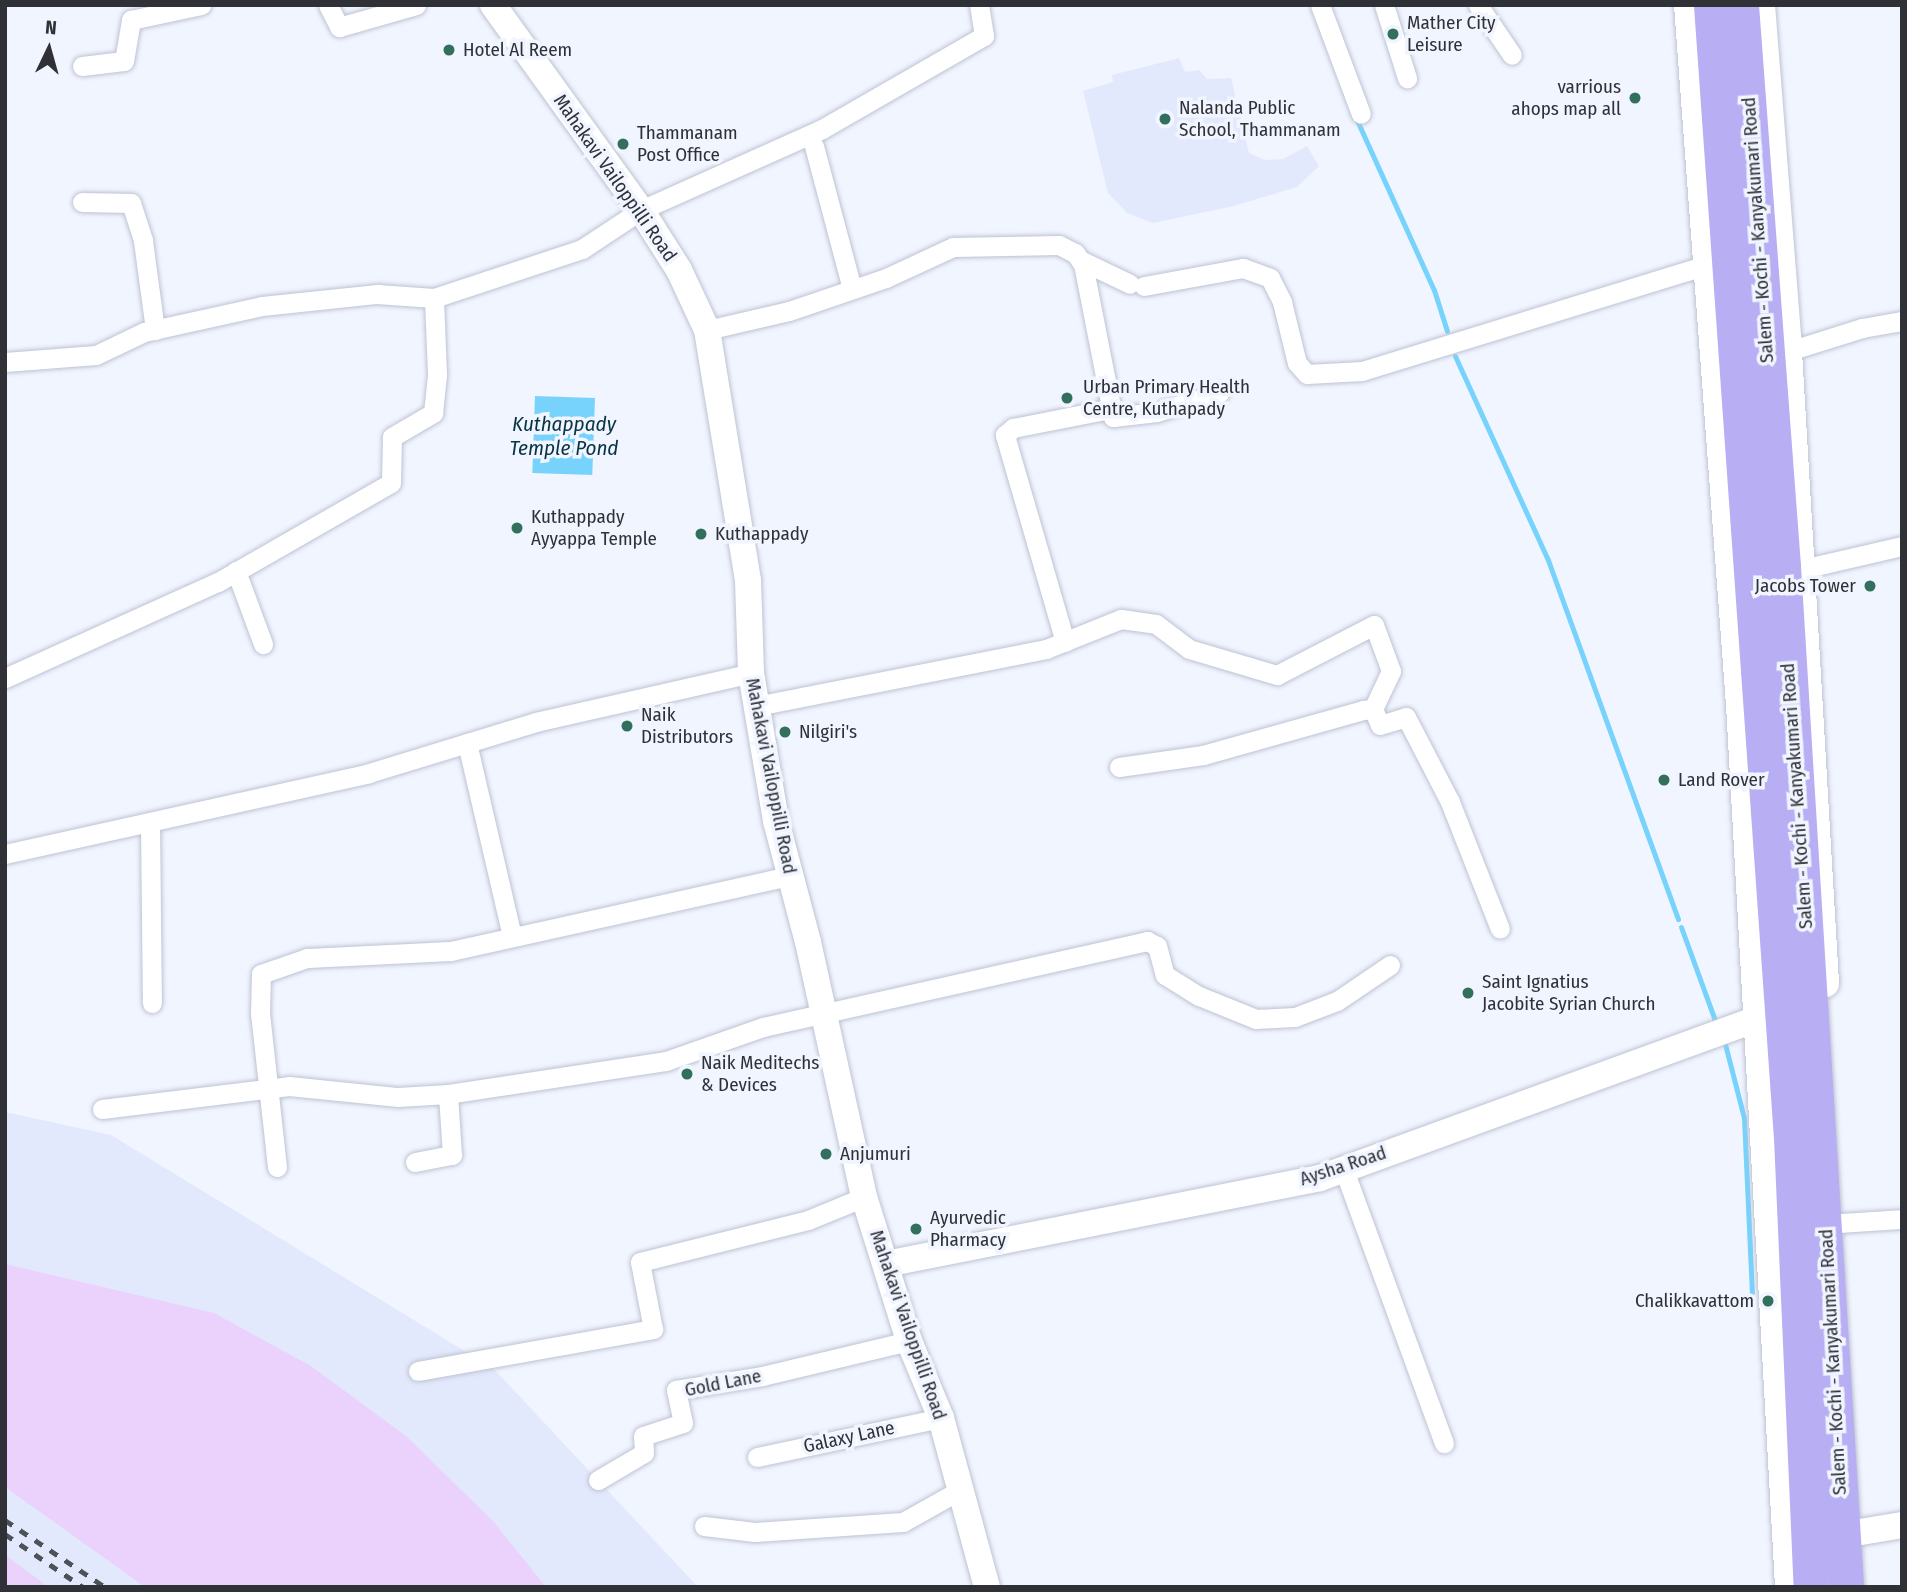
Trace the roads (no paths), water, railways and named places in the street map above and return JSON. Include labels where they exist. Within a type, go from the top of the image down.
[{"type":"highway","name":"Salem - Kochi - Kanyakumari Road","points":[[1711,5],[1849,1534],[1846,1587]]},
{"type":"highway","name":"Salem - Kochi - Kanyakumari Road","points":[[1752,17],[1782,772],[1770,1014],[1795,1580]]},
{"type":"street","points":[[82,66],[124,61],[131,20],[201,5]]},
{"type":"street","points":[[328,5],[339,27],[416,5]]},
{"type":"street","name":"Mahakavi Vailoppilli Road","points":[[493,5],[641,210],[679,270],[707,330],[748,581],[751,673],[789,876],[824,1013],[864,1197],[909,1341],[941,1418],[987,1587]]},
{"type":"street","points":[[5,362],[96,355],[155,330],[262,306],[377,294],[434,298],[582,250],[641,210],[822,129],[984,36],[979,5]]},
{"type":"street","points":[[1320,5],[1361,114]]},
{"type":"street","points":[[1384,5],[1407,78]]},
{"type":"street","points":[[1478,5],[1512,55]]},
{"type":"street","points":[[1687,5],[1739,704],[1770,1014]]},
{"type":"street","points":[[1752,17],[1789,351],[1840,1223],[1849,1534],[1863,1587]]},
{"type":"street","points":[[814,146],[852,289]]},
{"type":"street","points":[[82,202],[131,203],[143,241],[155,330]]},
{"type":"street","points":[[707,330],[789,311],[852,289],[933,254],[965,246],[1059,245],[1080,260],[1137,285],[1242,268],[1270,278],[1282,302],[1297,363],[1307,374],[1362,371],[1706,265]]},
{"type":"street","points":[[1080,260],[1110,409],[1114,417],[1120,418],[1219,393]]},
{"type":"street","points":[[5,678],[236,570],[391,483],[392,437],[433,413],[438,374],[434,298]]},
{"type":"street","points":[[1789,351],[1862,328],[1902,321]]},
{"type":"street","points":[[1065,642],[1005,435],[1013,428],[1110,409]]},
{"type":"street","points":[[1802,569],[1902,547]]},
{"type":"street","points":[[236,570],[263,643]]},
{"type":"street","points":[[756,706],[1046,649],[1121,619],[1156,624],[1189,649],[1277,675],[1374,625],[1391,671],[1373,709],[1380,725],[1406,717],[1411,722],[1450,802],[1500,929]]},
{"type":"street","points":[[5,854],[369,773],[536,722],[751,673]]},
{"type":"street","points":[[1119,767],[1203,755],[1323,719],[1373,709]]},
{"type":"street","points":[[467,743],[512,937]]},
{"type":"street","points":[[150,822],[152,1003]]},
{"type":"street","points":[[277,1167],[268,1087],[261,974],[307,958],[451,951],[789,876]]},
{"type":"street","points":[[102,1109],[268,1087],[398,1097],[448,1094],[666,1061],[763,1027],[1147,941],[1157,946],[1165,975],[1199,996],[1256,1018],[1295,1017],[1337,1001],[1390,965]]},
{"type":"street","name":"Aysha Road","points":[[886,1264],[1344,1170],[1770,1014]]},
{"type":"street","points":[[415,1162],[452,1155],[448,1094]]},
{"type":"street","points":[[1344,1170],[1444,1443]]},
{"type":"street","points":[[418,1371],[653,1329],[640,1262],[808,1220],[864,1197]]},
{"type":"street","points":[[1840,1223],[1902,1219]]},
{"type":"street","name":"Gold Lane","points":[[598,1480],[644,1453],[643,1436],[683,1423],[676,1390],[762,1376],[909,1341]]},
{"type":"street","name":"Galaxy Lane","points":[[757,1457],[941,1418]]},
{"type":"street","points":[[704,1526],[755,1532],[903,1522],[962,1489]]},
{"type":"street","points":[[1849,1534],[1902,1525]]},
{"type":"water","name":"Kuthappady Temple Pond","points":[[535,396],[595,398],[592,475],[532,473]]},
{"type":"waterway","points":[[1355,116],[1434,290],[1447,331]]},
{"type":"waterway","points":[[1455,356],[1548,560],[1678,919]]},
{"type":"waterway","points":[[1681,927],[1716,1023]]},
{"type":"waterway","points":[[1725,1044],[1744,1118],[1752,1293]]},
{"type":"railway","points":[[5,1520],[105,1587]]},
{"type":"railway","points":[[5,1534],[83,1587]]},
{"type":"place","name":"Mather City Leisure","points":[[1393,34]]},
{"type":"place","name":"Hotel Al Reem","points":[[449,50]]},
{"type":"place","name":"varrious ahops map all","points":[[1635,98]]},
{"type":"place","name":"Nalanda Public School, Thammanam","points":[[1165,119]]},
{"type":"place","name":"Thammanam Post Office","points":[[623,144]]},
{"type":"place","name":"Urban Primary Health Centre, Kuthapady","points":[[1067,398]]},
{"type":"place","name":"Kuthappady Ayyappa Temple","points":[[517,528]]},
{"type":"place","name":"Kuthappady","points":[[701,534]]},
{"type":"place","name":"Jacobs Tower","points":[[1870,586]]},
{"type":"place","name":"Naik Distributors","points":[[627,726]]},
{"type":"place","name":"Nilgiri's","points":[[785,732]]},
{"type":"place","name":"Land Rover","points":[[1664,780]]},
{"type":"place","name":"Saint Ignatius Jacobite Syrian Church","points":[[1468,993]]},
{"type":"place","name":"Naik Meditechs & Devices","points":[[687,1074]]},
{"type":"place","name":"Anjumuri","points":[[826,1154]]},
{"type":"place","name":"Ayurvedic Pharmacy","points":[[916,1229]]},
{"type":"place","name":"Chalikkavattom","points":[[1768,1301]]}]
